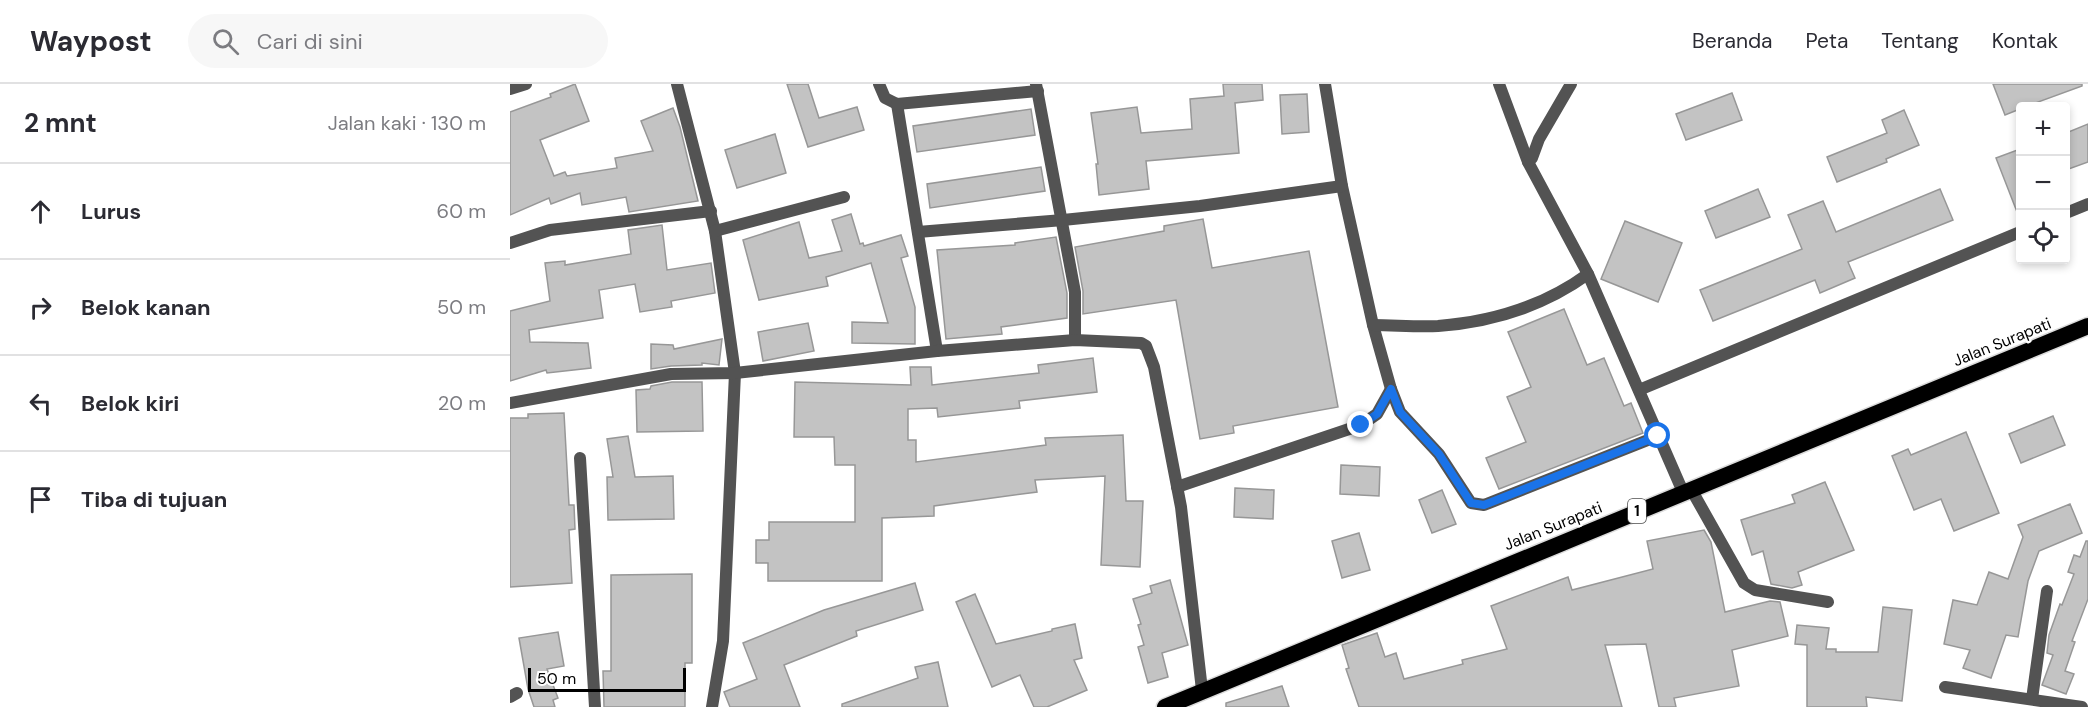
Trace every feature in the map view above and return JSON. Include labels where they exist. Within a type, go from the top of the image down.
[{"type":"highway","name":"Jalan Surapati","points":[[1165,707],[1193,698],[2088,326]]},
{"type":"street","points":[[510,89],[526,84]]},
{"type":"street","points":[[677,84],[711,211],[735,373],[723,641],[712,707]]},
{"type":"street","points":[[879,84],[885,98],[897,104],[1037,88],[1075,292],[1075,340]]},
{"type":"street","points":[[1325,84],[1342,186],[1373,325],[1391,389],[1400,412],[1439,454],[1471,503],[1484,505],[1658,436]]},
{"type":"street","points":[[1499,84],[1528,162],[1588,274],[1658,436],[1687,491],[1744,583],[1755,590],[1828,602]]},
{"type":"street","points":[[1528,162],[1570,84]]},
{"type":"street","points":[[897,104],[937,351]]},
{"type":"street","points":[[918,232],[1200,206],[1342,186]]},
{"type":"street","points":[[715,231],[844,197]]},
{"type":"street","points":[[2070,211],[2088,204]]},
{"type":"street","points":[[510,243],[550,230],[711,211]]},
{"type":"street","points":[[1639,390],[2016,234]]},
{"type":"street","points":[[1373,325],[1437,326],[1481,320],[1524,309],[1569,288],[1588,274]]},
{"type":"street","points":[[510,403],[671,374],[735,373],[937,351],[1075,340],[1135,341],[1146,346],[1154,367],[1177,487],[1193,698]]},
{"type":"street","points":[[1177,487],[1361,425],[1377,414],[1391,389]]},
{"type":"street","points":[[580,458],[596,707]]},
{"type":"street","points":[[2032,699],[2047,591]]},
{"type":"street","points":[[1945,687],[2082,707]]},
{"type":"building","points":[[575,84],[589,121],[540,140],[554,176],[565,172],[567,176],[617,168],[615,158],[653,151],[641,121],[673,108],[680,127],[698,201],[629,212],[626,197],[582,205],[580,193],[551,204],[549,198],[510,215],[510,112],[551,97],[550,94]]},
{"type":"building","points":[[787,84],[808,84],[819,118],[857,107],[864,130],[808,147]]},
{"type":"building","points":[[1223,84],[1262,84],[1263,100],[1235,103],[1239,153],[1146,161],[1149,189],[1099,195],[1096,164],[1098,164],[1091,113],[1137,107],[1141,133],[1192,129],[1190,99],[1224,96]]},
{"type":"building","points":[[1993,84],[2082,84],[2082,86],[2038,102],[2016,102],[2016,111],[2005,115]]},
{"type":"building","points":[[1732,93],[1742,120],[1686,140],[1676,114]]},
{"type":"building","points":[[1307,94],[1309,132],[1282,134],[1280,95]]},
{"type":"building","points":[[1031,109],[1035,135],[917,152],[913,126]]},
{"type":"building","points":[[1904,110],[1919,145],[1886,159],[1887,162],[1837,182],[1827,157],[1887,133],[1882,120]]},
{"type":"building","points":[[2088,124],[2088,162],[2070,169],[2070,156],[2070,131]]},
{"type":"building","points":[[775,134],[786,173],[737,188],[725,150]]},
{"type":"building","points":[[2016,150],[2016,209],[1996,158]]},
{"type":"building","points":[[1041,167],[1045,191],[930,208],[927,184]]},
{"type":"building","points":[[1758,189],[1770,217],[1716,238],[1705,211]]},
{"type":"building","points":[[1940,189],[1953,220],[1848,262],[1855,278],[1820,293],[1815,280],[1713,321],[1700,290],[1802,249],[1788,215],[1823,201],[1836,232]]},
{"type":"building","points":[[851,214],[860,244],[863,243],[864,246],[901,235],[908,256],[901,258],[915,307],[915,344],[852,343],[852,322],[888,323],[871,263],[826,277],[828,286],[759,300],[743,240],[799,222],[809,258],[842,251],[832,220]]},
{"type":"building","points":[[1203,219],[1212,268],[1309,251],[1338,407],[1233,426],[1234,433],[1200,439],[1176,300],[1083,314],[1083,291],[1075,247],[1164,231],[1164,226]]},
{"type":"building","points":[[1625,221],[1682,243],[1658,302],[1601,279]]},
{"type":"building","points":[[662,225],[667,270],[711,263],[715,293],[671,301],[672,307],[640,312],[635,284],[599,290],[603,318],[529,330],[530,342],[588,343],[591,368],[547,373],[546,370],[510,381],[510,311],[550,301],[545,263],[565,261],[565,265],[631,254],[628,230]]},
{"type":"building","points":[[1056,237],[1067,293],[1067,318],[1001,327],[1002,334],[946,339],[937,250],[1015,245],[1015,243]]},
{"type":"building","points":[[1564,309],[1587,365],[1604,358],[1624,406],[1631,403],[1643,433],[1499,489],[1486,458],[1526,442],[1507,397],[1531,387],[1508,332]]},
{"type":"building","points":[[808,323],[814,351],[763,361],[758,332]]},
{"type":"building","points":[[722,339],[719,365],[702,363],[702,365],[651,369],[651,344],[673,345],[674,349]]},
{"type":"building","points":[[1093,358],[1097,392],[1019,401],[1020,408],[938,417],[937,408],[908,409],[908,440],[916,440],[916,462],[1046,445],[1045,438],[1123,435],[1126,501],[1143,501],[1140,567],[1101,565],[1105,476],[1035,480],[1037,492],[934,506],[934,516],[882,518],[882,581],[768,581],[768,563],[756,563],[756,540],[769,540],[769,522],[855,522],[855,465],[835,465],[834,437],[794,437],[795,382],[911,385],[910,367],[931,367],[932,385],[1039,373],[1038,365]]},
{"type":"building","points":[[672,382],[702,382],[703,431],[637,432],[636,390],[650,389],[651,386]]},
{"type":"building","points":[[564,413],[569,505],[574,505],[575,529],[569,530],[572,583],[510,587],[510,418],[528,418],[528,414]]},
{"type":"building","points":[[2053,416],[2065,445],[2021,463],[2009,434]]},
{"type":"building","points":[[1966,432],[1999,513],[1954,531],[1941,499],[1914,510],[1892,456],[1908,449],[1911,455]]},
{"type":"building","points":[[628,436],[635,477],[673,476],[674,519],[608,520],[607,477],[613,477],[607,439]]},
{"type":"building","points":[[1341,465],[1380,467],[1379,496],[1340,494]]},
{"type":"building","points":[[1825,482],[1854,550],[1798,572],[1802,585],[1792,588],[1771,584],[1763,551],[1752,555],[1741,520],[1795,503],[1792,495]]},
{"type":"building","points":[[1235,488],[1274,490],[1273,519],[1234,517]]},
{"type":"building","points":[[1442,490],[1456,524],[1432,533],[1419,500]]},
{"type":"building","points":[[2070,504],[2082,533],[2039,551],[2028,581],[2018,637],[2006,635],[1991,678],[1963,668],[1970,650],[1944,644],[1953,600],[1977,605],[1989,572],[2008,579],[2023,537],[2018,525]]},
{"type":"building","points":[[1704,530],[1711,542],[1725,612],[1770,601],[1780,602],[1788,636],[1732,650],[1739,686],[1674,698],[1676,707],[1659,707],[1646,644],[1605,645],[1622,707],[1359,707],[1346,669],[1349,668],[1342,645],[1377,633],[1385,657],[1396,653],[1404,679],[1463,664],[1462,660],[1507,649],[1491,606],[1568,577],[1572,590],[1653,569],[1647,541]]},
{"type":"building","points":[[1359,533],[1370,570],[1342,578],[1332,541]]},
{"type":"building","points":[[2088,541],[2088,599],[2072,641],[2075,642],[2065,671],[2074,674],[2066,694],[2042,685],[2053,655],[2047,653],[2049,635],[2074,574],[2068,572],[2074,555],[2080,557]]},
{"type":"building","points":[[692,574],[692,663],[685,663],[685,707],[604,707],[603,671],[611,671],[611,575]]},
{"type":"building","points":[[1170,580],[1188,645],[1162,653],[1168,677],[1148,683],[1138,647],[1144,645],[1138,625],[1141,624],[1133,599],[1152,593],[1150,586]]},
{"type":"building","points":[[915,583],[923,610],[856,631],[857,636],[784,665],[800,707],[730,707],[724,692],[757,679],[743,643],[824,610]]},
{"type":"building","points":[[975,594],[996,644],[1075,624],[1082,658],[1074,660],[1087,690],[1047,707],[1034,707],[1020,675],[992,687],[956,602]]},
{"type":"building","points":[[1883,607],[1912,610],[1902,701],[1866,697],[1867,707],[1807,707],[1807,645],[1795,644],[1797,625],[1829,628],[1826,649],[1836,649],[1836,652],[1878,652]]},
{"type":"building","points":[[558,632],[564,666],[547,669],[558,698],[553,700],[555,707],[534,707],[528,689],[519,638]]},
{"type":"building","points":[[938,662],[948,707],[842,707],[842,704],[918,678],[915,667]]},
{"type":"building","points":[[1282,686],[1289,707],[1226,707],[1226,703]]},
{"type":"route","points":[[1361,425],[1377,414],[1391,389],[1400,412],[1439,454],[1471,503],[1484,505],[1658,436]]}]
